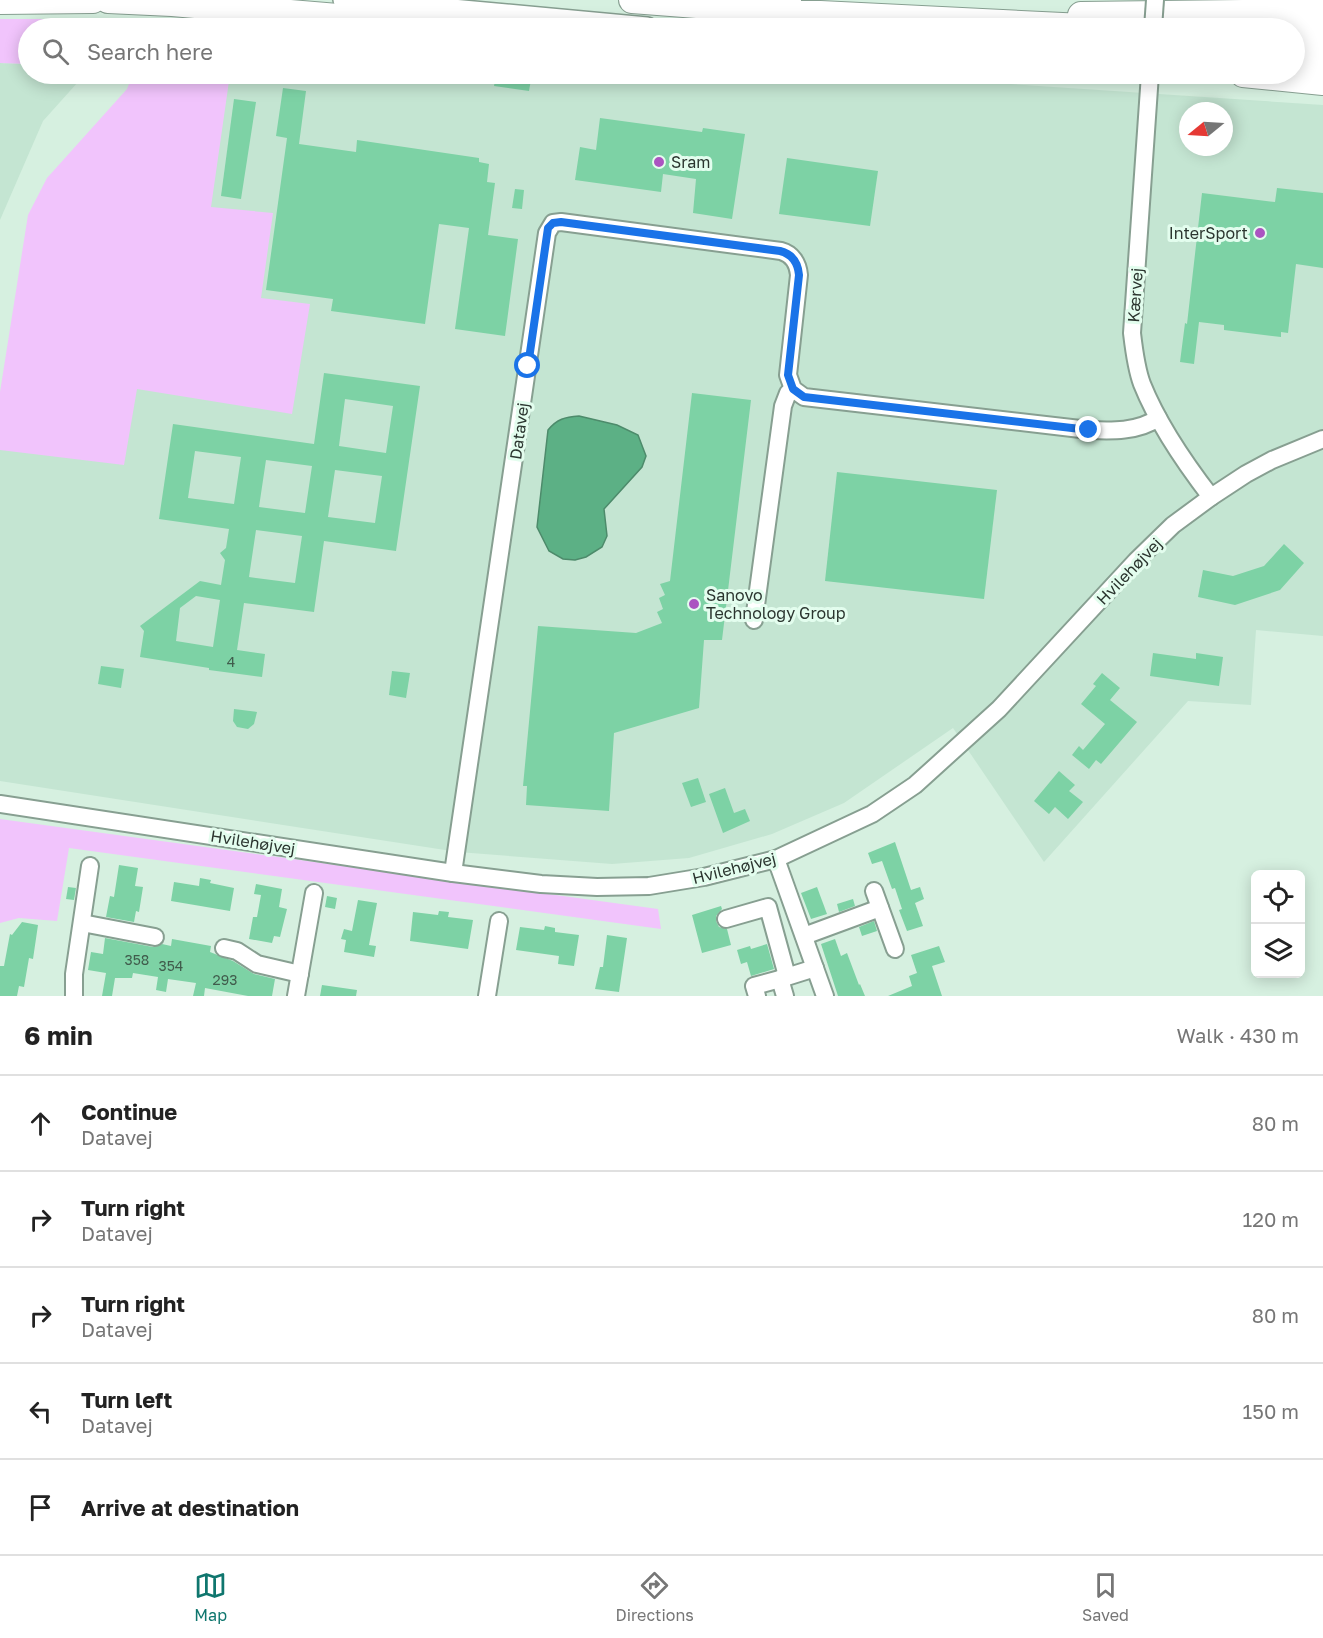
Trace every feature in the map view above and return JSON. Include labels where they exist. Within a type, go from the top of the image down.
[{"type":"highway","points":[[1,1],[93,0]]},
{"type":"highway","points":[[108,0],[350,18]]},
{"type":"highway","points":[[632,0],[800,13],[913,18]]},
{"type":"highway","points":[[983,18],[1020,15],[1323,12]]},
{"type":"highway","points":[[1305,33],[1323,34]]},
{"type":"highway","points":[[1305,57],[1323,58]]},
{"type":"highway","points":[[1305,78],[1323,80]]},
{"type":"main road","points":[[344,0],[539,18]]},
{"type":"street","points":[[1154,18],[1155,0]]},
{"type":"street","name":"Kærvej","points":[[1149,84],[1132,333],[1135,360],[1141,383],[1158,418],[1211,497]]},
{"type":"street","name":"Datavej","points":[[453,873],[548,228],[553,223],[561,222],[780,251],[790,255],[796,263],[799,275],[788,366],[788,375],[793,389]]},
{"type":"street","points":[[754,620],[783,406],[788,393],[793,389],[804,397],[815,399],[1089,430],[1119,431],[1153,422],[1158,418]]},
{"type":"street","name":"Hvilehøjvej","points":[[0,804],[453,873],[541,884],[597,887],[649,886],[704,877],[776,859],[872,814],[915,785],[999,709],[1136,561],[1173,525],[1211,497],[1272,460],[1323,439]]},
{"type":"street","points":[[776,859],[825,996]]},
{"type":"street","points":[[74,996],[74,974],[90,866]]},
{"type":"street","points":[[874,891],[895,949]]},
{"type":"street","points":[[296,996],[314,893]]},
{"type":"street","points":[[726,919],[768,907],[784,978],[785,996]]},
{"type":"street","points":[[804,936],[880,908]]},
{"type":"street","points":[[488,996],[499,921]]},
{"type":"street","points":[[82,923],[155,937]]},
{"type":"street","points":[[224,948],[237,951],[257,964],[300,974]]},
{"type":"street","points":[[757,996],[754,986],[815,968]]},
{"type":"shaded area","points":[[0,19],[18,19],[18,64],[0,63]]},
{"type":"shaded area","points":[[0,63],[18,64],[18,84],[76,84],[43,121],[0,220]]},
{"type":"shaded area","points":[[129,84],[229,84],[211,207],[273,213],[261,298],[310,304],[292,414],[137,389],[124,465],[0,450],[0,392],[28,215],[47,178]]},
{"type":"shaded area","points":[[131,84],[1009,84],[1323,105],[1323,636],[1256,630],[1251,705],[1188,701],[1044,862],[953,728],[844,803],[772,834],[689,858],[612,864],[458,852],[0,781],[0,431]]},
{"type":"shaded area","points":[[579,416],[617,425],[638,435],[646,456],[642,467],[604,509],[607,536],[602,547],[586,557],[575,560],[563,559],[549,551],[537,527],[548,430],[562,419]]},
{"type":"shaded area","points":[[0,819],[658,909],[661,929],[69,848],[57,921],[19,918],[0,923]]},
{"type":"building","points":[[494,84],[530,84],[529,91],[494,86]]},
{"type":"building","points":[[283,88],[306,91],[299,144],[356,152],[357,140],[479,158],[479,162],[489,164],[487,182],[495,183],[488,235],[518,239],[505,336],[455,329],[469,228],[439,224],[425,324],[331,311],[333,299],[266,290],[287,138],[276,136]]},
{"type":"building","points":[[234,99],[256,102],[241,199],[221,196]]},
{"type":"building","name":"Sram","points":[[600,118],[702,132],[703,128],[745,134],[732,219],[693,213],[696,179],[663,174],[661,192],[575,180],[580,147],[596,150]]},
{"type":"building","points":[[787,158],[878,171],[870,226],[779,214]]},
{"type":"building","name":"InterSport","points":[[1277,188],[1323,193],[1323,268],[1296,264],[1288,333],[1281,332],[1281,337],[1224,330],[1224,325],[1199,322],[1194,364],[1180,362],[1185,323],[1187,324],[1202,193],[1275,202]]},
{"type":"building","points":[[515,189],[524,190],[522,209],[512,208]]},
{"type":"building","points":[[324,373],[420,386],[396,551],[324,541],[314,612],[244,603],[237,650],[265,654],[262,677],[140,657],[144,631],[140,626],[200,581],[221,585],[225,560],[220,553],[226,548],[229,529],[159,519],[173,424],[314,444]],"holes":[[[345,399],[393,406],[386,453],[339,446]],[[195,451],[241,457],[234,504],[188,498]],[[266,460],[312,466],[305,513],[259,507]],[[335,470],[382,476],[375,523],[328,517]],[[256,530],[302,536],[295,583],[249,577]],[[196,596],[220,600],[213,647],[176,641],[180,608]]]},
{"type":"building","name":"Sanovo Technology Group","points":[[692,393],[751,400],[722,640],[704,640],[699,708],[614,733],[609,811],[526,805],[527,786],[523,786],[538,626],[636,633],[662,623],[657,612],[663,609],[659,598],[665,595],[660,584],[670,581]]},
{"type":"building","points":[[837,472],[997,490],[984,599],[825,581]]},
{"type":"building","points":[[1284,544],[1304,563],[1280,590],[1235,605],[1198,597],[1203,570],[1233,576],[1264,566]]},
{"type":"building","points":[[1153,653],[1196,659],[1196,653],[1223,657],[1219,686],[1150,676]]},
{"type":"building","points":[[101,666],[124,669],[121,688],[98,684]]},
{"type":"building","points":[[392,671],[410,673],[406,698],[389,695]]},
{"type":"building","points":[[1102,673],[1120,688],[1110,700],[1137,722],[1101,764],[1096,760],[1089,769],[1072,755],[1079,746],[1083,750],[1105,724],[1081,704],[1096,686],[1093,684]]},
{"type":"building","points":[[234,709],[257,712],[254,724],[248,729],[237,727],[233,721]]},
{"type":"building","points":[[1059,771],[1075,785],[1069,791],[1083,802],[1068,819],[1055,807],[1049,814],[1034,801]]},
{"type":"building","points":[[698,778],[706,802],[691,807],[682,783]]},
{"type":"building","points":[[725,788],[734,813],[745,809],[750,821],[723,833],[709,794]]},
{"type":"building","points":[[895,842],[911,890],[920,887],[924,899],[915,903],[923,926],[907,931],[899,910],[902,909],[895,888],[892,889],[882,861],[872,864],[868,853]]},
{"type":"building","points":[[119,865],[138,868],[135,886],[143,887],[139,912],[136,911],[134,922],[106,917],[110,896],[114,897]]},
{"type":"building","points":[[200,878],[211,880],[210,883],[234,888],[230,911],[171,901],[174,882],[199,886]]},
{"type":"building","points":[[256,884],[282,889],[279,907],[287,909],[280,937],[274,936],[272,943],[249,939],[253,917],[257,917],[261,895],[254,894]]},
{"type":"building","points":[[68,887],[76,888],[74,900],[66,899]]},
{"type":"building","points":[[817,887],[827,914],[811,919],[801,893]]},
{"type":"building","points":[[327,896],[337,898],[335,909],[325,907]]},
{"type":"building","points":[[853,899],[855,906],[839,912],[837,904]]},
{"type":"building","points":[[358,900],[377,903],[369,945],[376,946],[374,957],[344,952],[346,940],[341,939],[344,929],[352,931]]},
{"type":"building","points":[[721,906],[722,909],[716,916],[716,921],[719,927],[727,929],[731,945],[702,953],[692,915]]},
{"type":"building","points":[[439,911],[449,912],[448,917],[473,920],[468,949],[410,941],[413,912],[438,915]]},
{"type":"building","points":[[874,921],[877,931],[862,936],[859,927]]},
{"type":"building","points":[[22,922],[38,925],[33,959],[29,958],[24,987],[19,986],[17,996],[0,996],[0,966],[4,966],[10,934],[12,935]]},
{"type":"building","points":[[545,926],[555,928],[555,932],[579,935],[574,966],[558,964],[559,956],[516,950],[520,927],[544,930]]},
{"type":"building","points":[[607,935],[627,938],[619,992],[595,989],[600,967],[603,967]]},
{"type":"building","points":[[105,938],[153,947],[162,944],[171,946],[172,939],[211,946],[210,952],[233,961],[254,974],[275,979],[272,996],[248,996],[205,988],[204,996],[193,996],[196,983],[168,979],[166,992],[156,990],[158,977],[133,973],[132,978],[115,978],[112,996],[102,996],[106,973],[88,970],[91,952],[103,954]]},
{"type":"building","points":[[835,939],[841,956],[847,953],[865,996],[838,996],[821,944]]},
{"type":"building","points":[[767,944],[774,969],[751,976],[747,962],[741,964],[737,950]]},
{"type":"building","points":[[939,946],[945,962],[932,966],[942,996],[888,996],[912,986],[909,976],[917,973],[911,955]]},
{"type":"building","points":[[322,985],[357,990],[356,996],[320,996]]},
{"type":"place","name":"Sram","points":[[659,162]]},
{"type":"place","name":"InterSport","points":[[1260,233]]},
{"type":"place","name":"Sanovo Technology Group","points":[[694,604]]},
{"type":"route","points":[[528,366],[548,228],[558,221],[780,251],[790,255],[799,269],[799,275],[788,375],[793,389],[804,397],[1089,430]]}]
